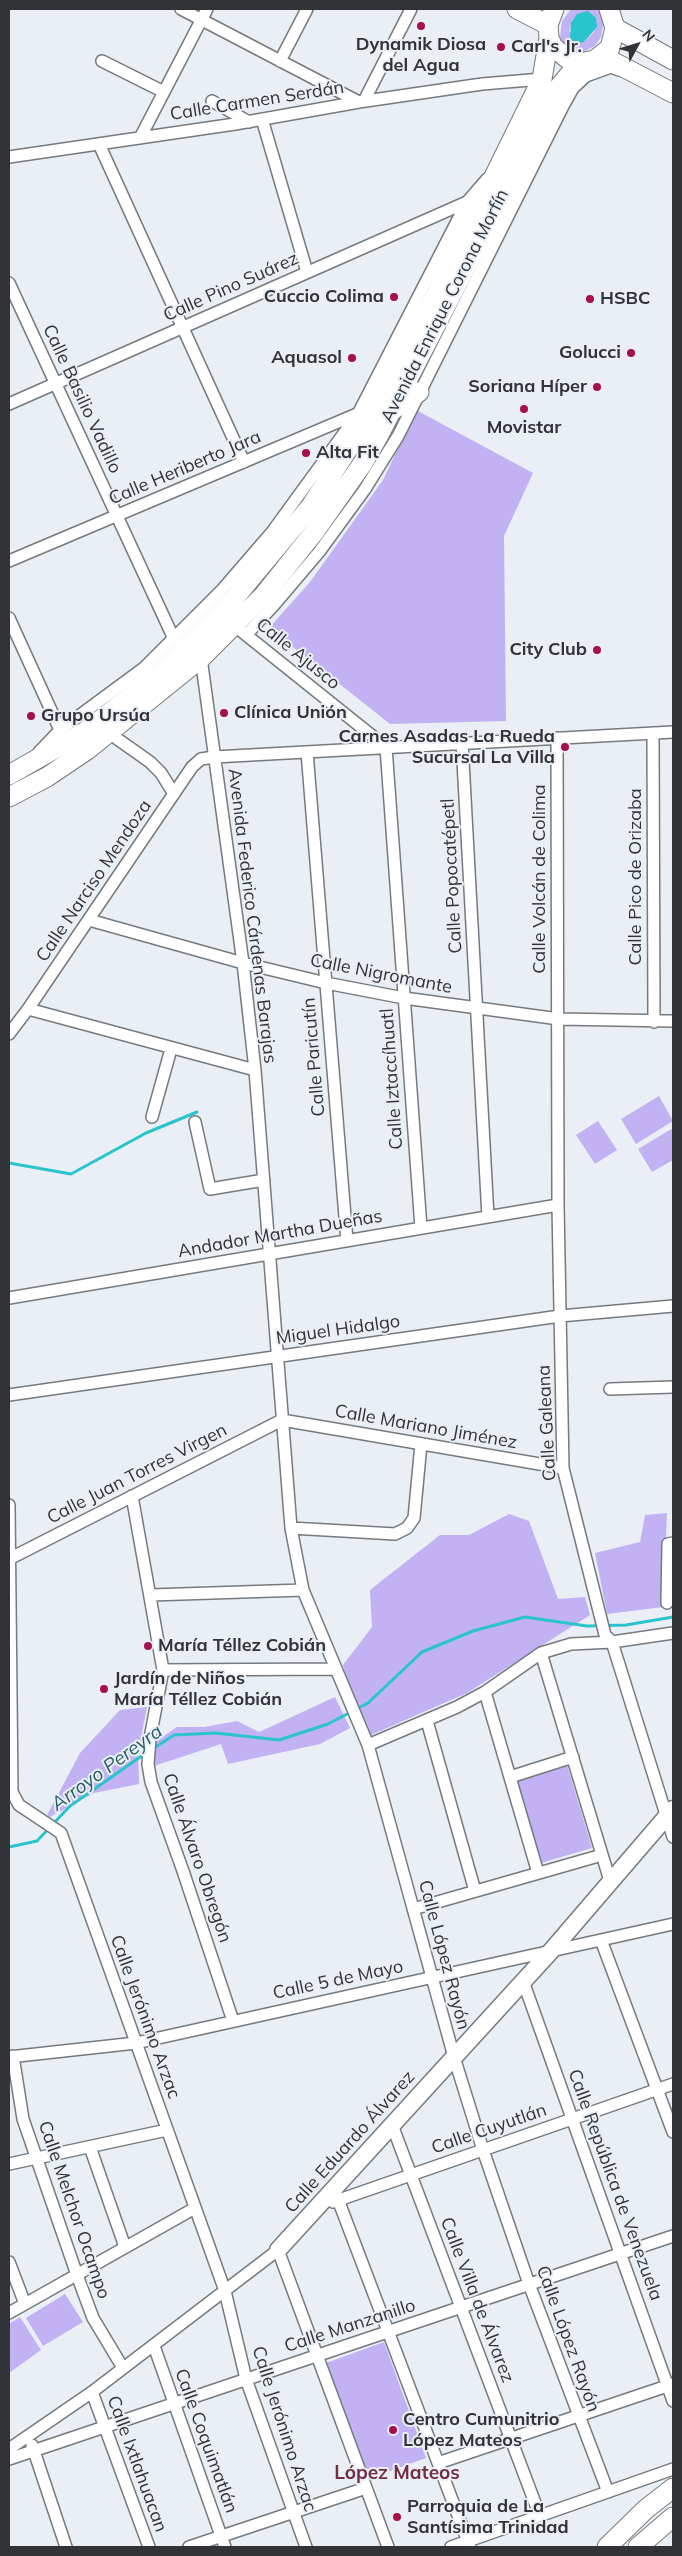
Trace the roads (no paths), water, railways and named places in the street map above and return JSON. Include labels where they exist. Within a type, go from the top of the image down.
[{"type":"main road","points":[[517,9],[550,24],[560,55],[579,63],[602,56],[612,43],[612,14]]},
{"type":"main road","points":[[612,14],[673,60]]},
{"type":"main road","name":"Avenida Enrique Corona Morfín","points":[[9,797],[47,777],[109,734],[202,658],[240,630],[264,595],[334,504],[363,462],[374,411],[435,297],[496,169],[542,79],[550,24]]},
{"type":"main road","points":[[602,56],[673,93]]},
{"type":"main road","name":"Avenida Enrique Corona Morfín","points":[[16,772],[86,731],[159,674],[232,601],[310,506],[374,411],[517,167],[559,87],[579,63]]},
{"type":"main road","points":[[517,167],[520,192]]},
{"type":"main road","points":[[374,411],[419,392]]},
{"type":"main road","points":[[607,2547],[646,2509],[668,2492]]},
{"type":"main road","points":[[638,2547],[673,2517]]},
{"type":"street","points":[[181,9],[361,101],[411,9]]},
{"type":"street","points":[[140,138],[207,9]]},
{"type":"street","points":[[280,61],[307,9]]},
{"type":"street","points":[[102,61],[164,92]]},
{"type":"street","points":[[240,630],[274,605],[319,552],[365,488],[398,436],[563,106],[580,82],[600,70],[611,68],[644,77]]},
{"type":"street","name":"Calle Carmen Serdán","points":[[9,157],[249,122],[361,101],[482,84],[542,79]]},
{"type":"street","points":[[559,87],[563,106]]},
{"type":"street","points":[[212,101],[249,122]]},
{"type":"street","points":[[262,119],[307,272]]},
{"type":"street","points":[[99,144],[244,462]]},
{"type":"street","points":[[16,772],[60,730],[144,668],[174,639],[221,591],[374,411],[467,202],[496,169]]},
{"type":"street","name":"Calle Pino Suárez","points":[[9,404],[467,202]]},
{"type":"street","name":"Calle Basilio Vadillo","points":[[9,283],[174,639]]},
{"type":"street","name":"Calle Heriberto Jara","points":[[9,561],[244,462],[374,411]]},
{"type":"street","points":[[9,618],[60,730]]},
{"type":"street","name":"Calle Ajusco","points":[[240,630],[386,748]]},
{"type":"street","points":[[202,658],[214,757]]},
{"type":"street","name":"Avenida Federico Cárdenas Barajas","points":[[282,1420],[255,1070],[243,963],[214,757],[673,732]]},
{"type":"street","name":"Calle Pico de Orizaba","points":[[653,733],[654,1022]]},
{"type":"street","points":[[109,734],[150,762],[161,773],[174,794]]},
{"type":"street","name":"Calle Volcán de Colima","points":[[557,738],[559,1019]]},
{"type":"street","name":"Calle Popocatépetl","points":[[462,743],[488,1217]]},
{"type":"street","name":"Calle Iztaccíhuatl","points":[[386,748],[421,1228]]},
{"type":"street","name":"Calle Paricutín","points":[[307,752],[347,1241]]},
{"type":"street","name":"Calle Narciso Mendoza","points":[[9,1034],[89,920],[192,767],[201,760],[214,757]]},
{"type":"street","name":"Calle Nigromante","points":[[89,920],[243,963],[326,983],[404,998],[477,1010],[559,1019],[673,1021]]},
{"type":"street","points":[[28,1009],[171,1049],[255,1070]]},
{"type":"street","name":"Calle Galeana","points":[[559,1019],[558,1205],[563,1468],[598,1609],[670,1813],[673,1837]]},
{"type":"street","points":[[152,1117],[171,1049]]},
{"type":"street","points":[[195,1122],[210,1190],[264,1180]]},
{"type":"street","name":"Andador Martha Dueñas","points":[[9,1298],[558,1205]]},
{"type":"street","name":"Miguel Hidalgo","points":[[9,1395],[560,1316],[673,1306]]},
{"type":"street","points":[[610,1389],[673,1387]]},
{"type":"street","name":"Calle Mariano Jiménez","points":[[282,1420],[563,1468]]},
{"type":"street","name":"Calle Juan Torres Virgen","points":[[9,1559],[282,1420]]},
{"type":"street","name":"Calle López Rayón","points":[[282,1420],[291,1528],[303,1590],[368,1744],[454,2057],[483,2150],[529,2284],[608,2492]]},
{"type":"street","points":[[291,1528],[395,1534],[407,1528],[414,1518],[421,1444]]},
{"type":"street","name":"Calle Álvaro Obregón","points":[[132,1496],[163,1670],[150,1738],[148,1764],[150,1782],[183,1871],[233,2021]]},
{"type":"street","name":"Calle Jerónimo Arzac","points":[[9,1505],[12,1792],[19,1805],[61,1833],[225,2291],[246,2379],[306,2547]]},
{"type":"street","points":[[668,1603],[671,1543]]},
{"type":"street","points":[[151,1595],[303,1590]]},
{"type":"street","points":[[368,1744],[427,1721],[485,1692],[541,1653],[571,1644],[609,1638],[673,1634]]},
{"type":"street","points":[[541,1653],[610,1881]]},
{"type":"street","points":[[163,1670],[336,1669]]},
{"type":"street","points":[[485,1692],[538,1873]]},
{"type":"street","points":[[427,1721],[475,1891]]},
{"type":"street","points":[[510,1776],[573,1757]]},
{"type":"street","name":"Calle Eduardo Álvarez","points":[[9,2449],[92,2392],[278,2250],[317,2208],[336,2195],[392,2125],[551,1951],[670,1813]]},
{"type":"street","points":[[413,1909],[602,1855]]},
{"type":"street","name":"Calle 5 de Mayo","points":[[11,2057],[136,2043],[673,1924]]},
{"type":"street","points":[[602,1940],[673,2132]]},
{"type":"street","name":"Calle República de Venezuela","points":[[523,1981],[621,2254],[671,2385],[673,2401]]},
{"type":"street","name":"Calle Melchor Ocampo","points":[[11,2057],[23,2119],[77,2275],[93,2318],[123,2368]]},
{"type":"street","name":"Calle Cuyutlán","points":[[336,2195],[411,2175],[673,2084]]},
{"type":"street","name":"Calle Villa de Álvarez","points":[[392,2125],[540,2516]]},
{"type":"street","points":[[9,2164],[168,2130]]},
{"type":"street","points":[[90,2147],[125,2247]]},
{"type":"street","points":[[336,2195],[469,2544]]},
{"type":"street","points":[[9,2313],[195,2208]]},
{"type":"street","name":"Calle Manzanillo","points":[[9,2459],[673,2236]]},
{"type":"street","points":[[278,2250],[388,2547]]},
{"type":"street","points":[[9,2262],[25,2304]]},
{"type":"street","name":"Calle Coquimatlán","points":[[154,2346],[223,2542]]},
{"type":"street","points":[[438,2463],[671,2385]]},
{"type":"street","name":"Calle Ixtlahuacan","points":[[92,2392],[148,2547]]},
{"type":"street","points":[[29,2436],[66,2547]]},
{"type":"street","points":[[451,2547],[469,2544],[540,2516],[673,2469]]},
{"type":"street","points":[[652,2476],[668,2492]]},
{"type":"street","points":[[189,2547],[223,2542],[293,2512],[366,2488]]},
{"type":"water","points":[[588,11],[596,18],[597,27],[584,42],[576,44],[570,38],[571,23],[577,14]]},
{"type":"waterway","points":[[9,1163],[71,1174],[146,1133],[197,1112]]},
{"type":"waterway","name":"Arroyo Pereyra","points":[[151,1750],[174,1735],[216,1733],[279,1740],[328,1724],[368,1703],[422,1652],[473,1631],[525,1617],[587,1626],[626,1625],[673,1617]]},
{"type":"waterway","name":"Arroyo Pereyra","points":[[9,1847],[37,1841],[70,1806],[146,1753]]},
{"type":"place","name":"Dynamik Diosa del Agua","points":[[421,26]]},
{"type":"place","name":"Carl's Jr.","points":[[501,47]]},
{"type":"place","name":"Cuccio Colima","points":[[394,297]]},
{"type":"place","name":"HSBC","points":[[590,299]]},
{"type":"place","name":"Golucci","points":[[631,353]]},
{"type":"place","name":"Aquasol","points":[[352,358]]},
{"type":"place","name":"Soriana Híper","points":[[597,387]]},
{"type":"place","name":"Movistar","points":[[524,409]]},
{"type":"place","name":"Alta Fit","points":[[306,453]]},
{"type":"place","name":"City Club","points":[[597,650]]},
{"type":"place","name":"Clínica Unión","points":[[224,713]]},
{"type":"place","name":"Grupo Ursúa","points":[[31,716]]},
{"type":"place","name":"Carnes Asadas La Rueda Sucursal La Villa","points":[[565,747]]},
{"type":"place","name":"María Téllez Cobián","points":[[148,1646]]},
{"type":"place","name":"Jardín de Niños María Téllez Cobián","points":[[104,1689]]},
{"type":"place","name":"Centro Cumunitrio López Mateos","points":[[393,2430]]},
{"type":"place","name":"Parroquia de La Santísima Trinidad","points":[[397,2517]]},
{"type":"district","name":"López Mateos","points":[[397,2473]]}]
